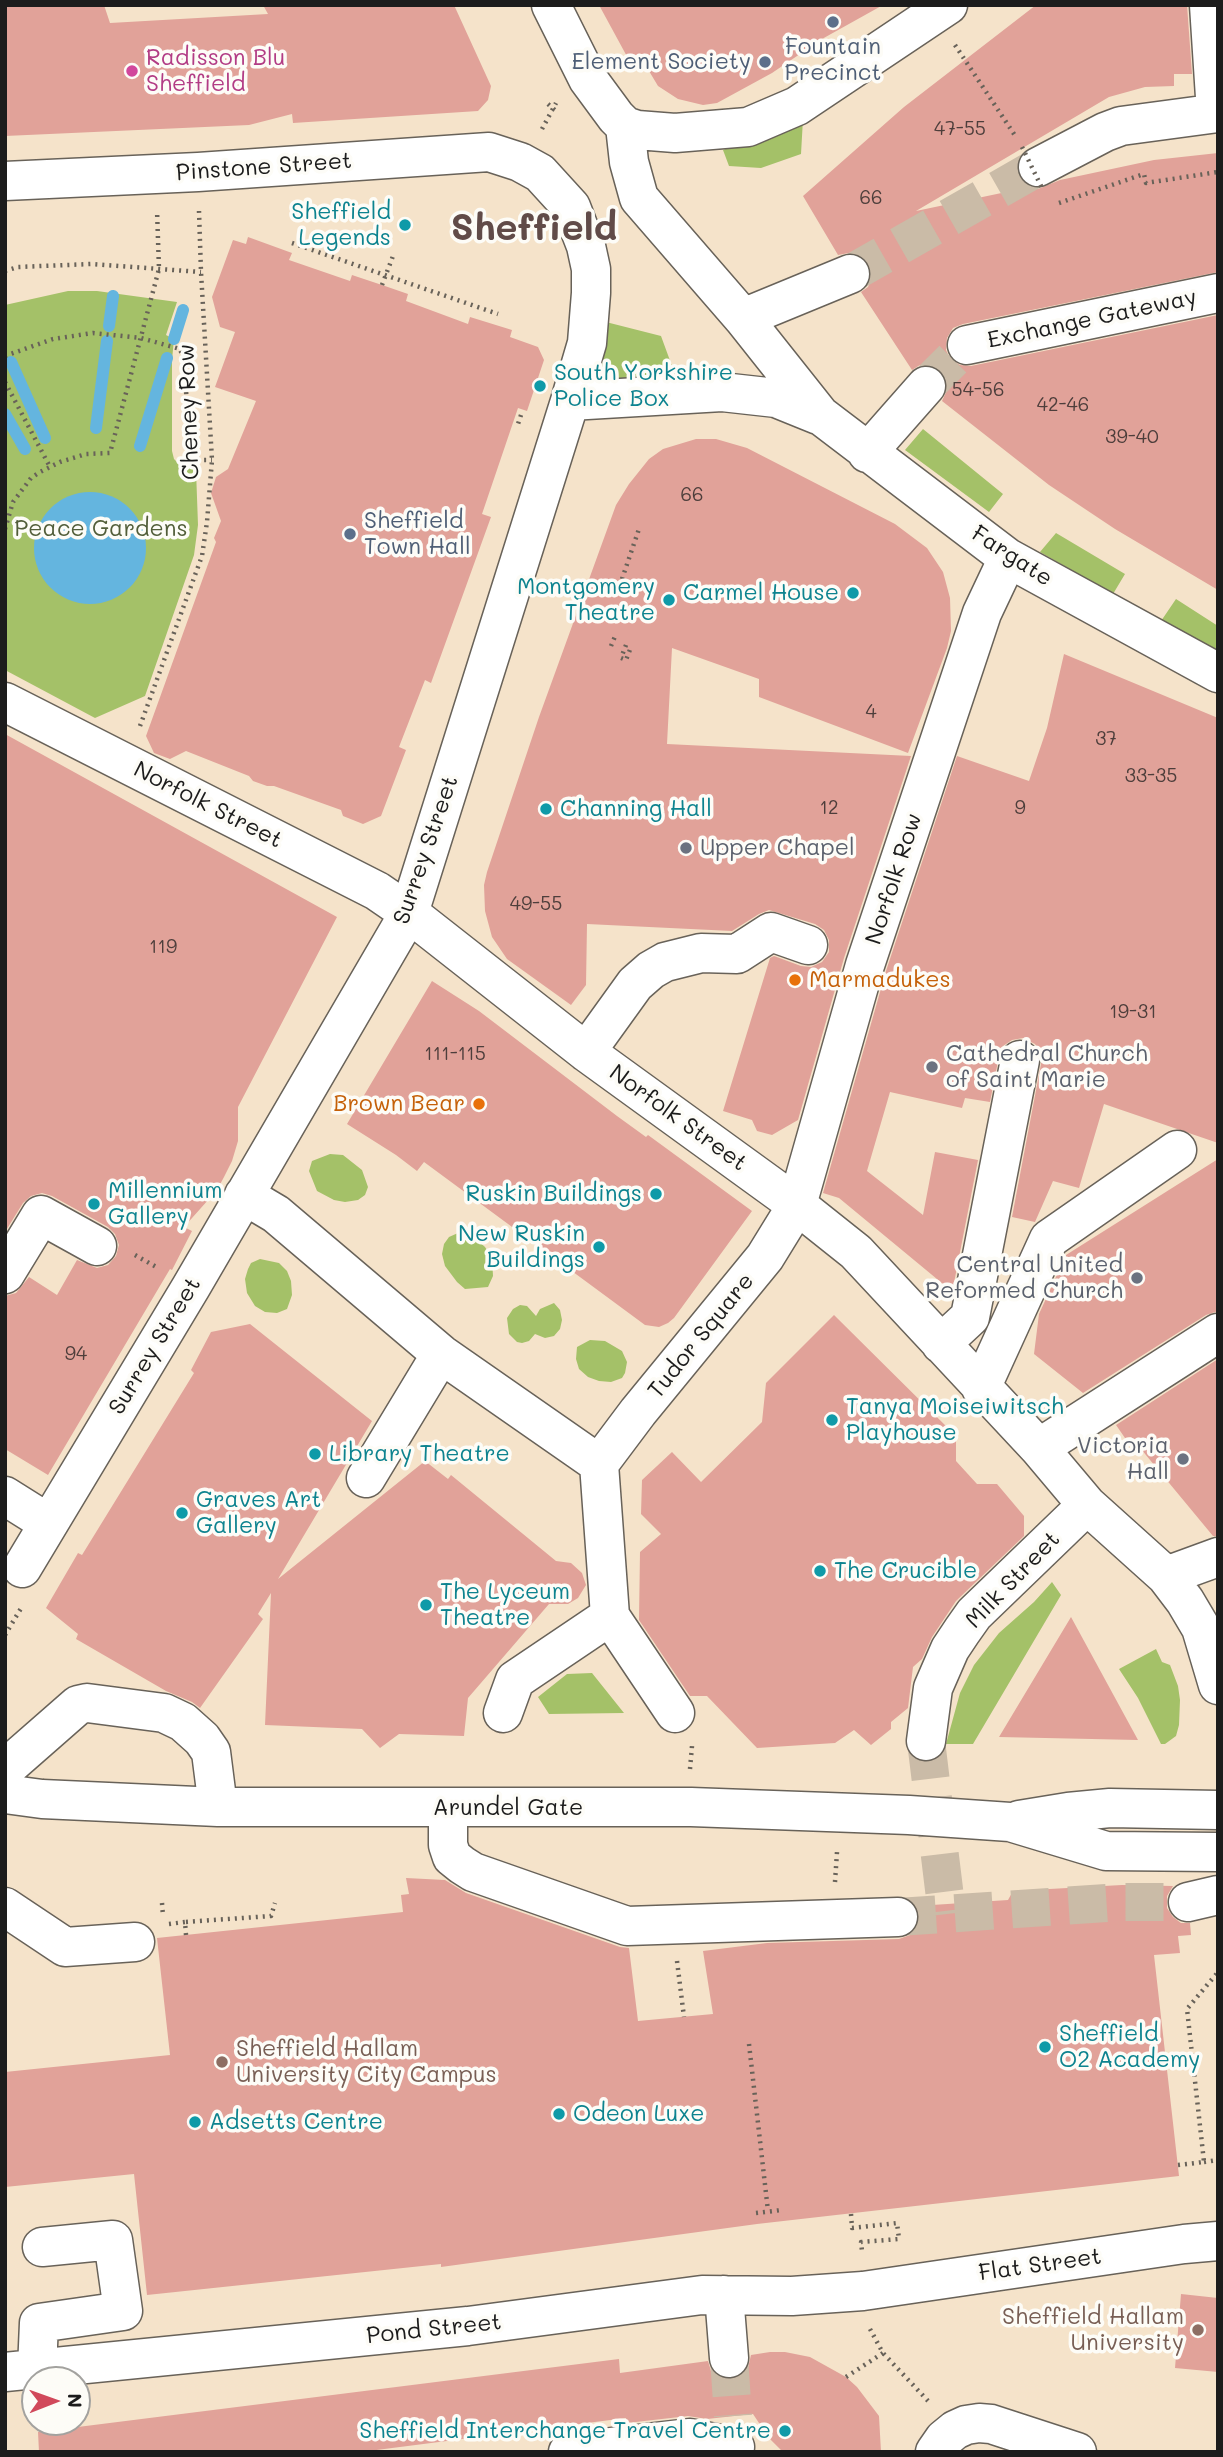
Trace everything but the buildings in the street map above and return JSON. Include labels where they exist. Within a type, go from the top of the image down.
[{"type":"street","points":[[551,5],[588,79],[625,126],[637,130],[675,133],[748,127],[797,106],[948,5]]},
{"type":"street","points":[[1037,176],[1105,132],[1121,126],[1217,113],[1209,5]]},
{"type":"street","name":"Fargate","points":[[625,126],[629,162],[639,198],[743,318],[820,415],[1008,558],[1218,673]]},
{"type":"street","name":"Pinstone Street","points":[[5,181],[198,172],[489,152],[520,162]]},
{"type":"street","name":"Surrey Street","points":[[22,1567],[191,1287],[409,913],[587,343],[591,269],[586,246],[571,207],[540,173],[520,162]]},
{"type":"street","points":[[743,318],[850,274]]},
{"type":"street","name":"Exchange Gateway","points":[[967,345],[1218,293]]},
{"type":"street","points":[[867,453],[926,386]]},
{"type":"street","name":"Fargate","points":[[570,401],[722,392],[776,398],[820,415]]},
{"type":"street","name":"Norfolk Row","points":[[797,1205],[865,965],[982,613],[1008,558]]},
{"type":"street","name":"Norfolk Street","points":[[5,702],[377,891],[586,1052],[797,1205],[856,1252],[1039,1448],[1087,1505],[1166,1576],[1201,1628],[1218,1685]]},
{"type":"street","points":[[586,1052],[635,984],[665,962],[701,953],[737,954],[771,932],[808,945]]},
{"type":"street","points":[[941,1344],[971,1317],[1020,1060]]},
{"type":"street","points":[[981,1388],[1049,1239],[1177,1150]]},
{"type":"street","points":[[244,1195],[276,1214],[441,1354],[599,1464],[610,1616],[675,1713]]},
{"type":"street","name":"Tudor Square","points":[[599,1464],[638,1412],[765,1257],[797,1205]]},
{"type":"street","points":[[5,1274],[41,1215],[97,1246]]},
{"type":"street","points":[[1039,1448],[1218,1333]]},
{"type":"street","points":[[366,1478],[441,1354]]},
{"type":"street","points":[[5,1496],[48,1524]]},
{"type":"street","name":"Milk Street","points":[[926,1741],[933,1688],[950,1649],[962,1631],[974,1614],[1087,1505]]},
{"type":"street","points":[[1166,1576],[1218,1557]]},
{"type":"street","points":[[503,1713],[515,1680],[610,1616]]},
{"type":"street","points":[[5,1769],[78,1705],[87,1703],[164,1713],[174,1716],[188,1726],[211,1752],[218,1807]]},
{"type":"street","name":"Arundel Gate","points":[[5,1794],[42,1799],[218,1807],[691,1807],[909,1815],[1010,1822],[1106,1851],[1218,1852]]},
{"type":"street","points":[[448,1807],[448,1845],[452,1857],[461,1865],[473,1872],[627,1926],[898,1917]]},
{"type":"street","name":"Arundel Gate","points":[[1010,1822],[1110,1808],[1218,1810]]},
{"type":"street","points":[[5,1907],[65,1948],[135,1942]]},
{"type":"street","points":[[23,2366],[39,2323],[123,2311],[113,2240],[42,2247]]},
{"type":"street","name":"Flat Street","points":[[863,2291],[1218,2241]]},
{"type":"street","name":"Pond Street","points":[[71,2366],[468,2326],[702,2295],[792,2296],[863,2291]]},
{"type":"street","points":[[724,2295],[729,2358]]},
{"type":"street","points":[[940,2445],[966,2425],[991,2424],[1077,2452]]},
{"type":"street","points":[[568,2452],[690,2438],[736,2438]]},
{"type":"path","points":[[520,162],[556,111],[579,59]]},
{"type":"path","points":[[965,59],[1037,176]]},
{"type":"path","points":[[548,104],[556,111]]},
{"type":"path","name":"Cheney Row","points":[[126,764],[202,556],[212,460],[198,172]]},
{"type":"path","points":[[1051,206],[1144,174],[1146,183],[1218,172]]},
{"type":"path","points":[[5,529],[13,502],[31,478],[50,467],[86,454],[110,453],[159,269],[156,174]]},
{"type":"path","points":[[292,243],[498,314]]},
{"type":"path","points":[[382,285],[393,257]]},
{"type":"path","points":[[5,271],[18,267],[91,264],[201,272]]},
{"type":"path","points":[[5,356],[40,342],[81,334],[141,338],[180,349],[184,360],[190,451],[194,457],[201,460],[212,460]]},
{"type":"path","points":[[5,382],[50,467]]},
{"type":"path","points":[[5,498],[13,502]]},
{"type":"path","points":[[622,579],[639,529]]},
{"type":"path","points":[[611,646],[616,634]]},
{"type":"path","points":[[97,1246],[127,1251],[191,1287]]},
{"type":"path","points":[[675,1713],[692,1734],[691,1807]]},
{"type":"path","points":[[186,1935],[185,1922],[271,1916],[275,1903]]},
{"type":"path","points":[[1204,2162],[1187,2009],[1218,1972]]},
{"type":"path","points":[[749,2044],[768,2211]]},
{"type":"path","points":[[1178,2165],[1218,2160]]},
{"type":"path","points":[[756,2213],[782,2210]]},
{"type":"path","points":[[850,2214],[852,2228],[897,2223],[899,2239],[880,2241]]},
{"type":"path","points":[[863,2291],[867,2324],[883,2353],[937,2410],[940,2445]]},
{"type":"path","points":[[846,2378],[883,2353]]},
{"type":"green space","points":[[803,119],[801,154],[761,168],[729,166],[723,150]]},
{"type":"green space","name":"Peace Gardens","points":[[68,291],[97,291],[177,302],[166,335],[174,339],[172,451],[179,464],[196,470],[198,525],[194,555],[145,696],[95,718],[5,670],[5,305]]},
{"type":"green space","points":[[602,321],[661,336],[676,377],[586,388]]},
{"type":"green space","points":[[923,429],[1003,494],[989,512],[905,450]]},
{"type":"green space","points":[[1056,533],[1125,574],[1113,594],[1040,552]]},
{"type":"green space","points":[[1176,599],[1218,626],[1218,659],[1159,624]]},
{"type":"green space","points":[[330,1154],[343,1155],[362,1170],[368,1187],[365,1195],[358,1200],[345,1202],[334,1200],[317,1191],[309,1171],[312,1161]]},
{"type":"green space","points":[[467,1233],[476,1239],[492,1258],[493,1276],[488,1287],[465,1289],[445,1266],[442,1254],[444,1244],[449,1237]]},
{"type":"green space","points":[[260,1259],[279,1263],[287,1271],[292,1295],[287,1309],[277,1313],[265,1312],[255,1306],[247,1293],[245,1279],[248,1269],[251,1263]]},
{"type":"green space","points":[[554,1303],[560,1310],[562,1320],[560,1329],[554,1336],[545,1338],[535,1334],[529,1341],[522,1343],[509,1334],[507,1318],[513,1309],[520,1305],[527,1306],[536,1316],[540,1309]]},
{"type":"green space","points":[[590,1340],[605,1341],[622,1351],[627,1362],[622,1378],[611,1382],[599,1381],[588,1377],[579,1369],[577,1347]]},
{"type":"green space","points":[[1052,1582],[1061,1595],[973,1744],[946,1744],[960,1693],[974,1665],[999,1633]]},
{"type":"green space","points":[[1156,1649],[1162,1662],[1170,1665],[1180,1700],[1176,1736],[1165,1744],[1161,1744],[1138,1698],[1119,1669]]},
{"type":"green space","points":[[592,1673],[624,1713],[549,1714],[538,1697],[567,1674]]},
{"type":"water","points":[[90,492],[111,496],[130,508],[142,527],[146,548],[142,569],[130,588],[111,600],[90,604],[69,600],[50,588],[38,569],[34,548],[38,527],[50,508],[69,496]]},
{"type":"waterway","points":[[109,326],[113,296]]},
{"type":"waterway","points":[[174,339],[183,310]]},
{"type":"waterway","points":[[96,428],[107,341]]},
{"type":"waterway","points":[[140,446],[167,358]]},
{"type":"waterway","points":[[11,362],[45,438]]},
{"type":"waterway","points":[[5,414],[25,449]]},
{"type":"tunnel","points":[[850,274],[1038,167]]},
{"type":"tunnel","points":[[926,386],[967,345]]},
{"type":"tunnel","points":[[926,1741],[947,1914]]},
{"type":"tunnel","points":[[898,1917],[1122,1902],[1188,1902]]},
{"type":"tunnel","points":[[729,2358],[733,2416]]},
{"type":"place","name":"Fountain Precinct","points":[[833,22]]},
{"type":"place","name":"Element Society","points":[[765,62]]},
{"type":"place","name":"Radisson Blu Sheffield","points":[[132,71]]},
{"type":"place","name":"Sheffield Legends","points":[[405,225]]},
{"type":"place","name":"South Yorkshire Police Box","points":[[540,386]]},
{"type":"place","name":"Sheffield Town Hall","points":[[350,534]]},
{"type":"place","name":"Carmel House","points":[[853,593]]},
{"type":"place","name":"Montgomery Theatre","points":[[669,600]]},
{"type":"place","name":"Channing Hall","points":[[546,809]]},
{"type":"place","name":"Upper Chapel","points":[[686,848]]},
{"type":"place","name":"Marmadukes","points":[[795,980]]},
{"type":"place","name":"Cathedral Church of Saint Marie","points":[[932,1067]]},
{"type":"place","name":"Brown Bear","points":[[479,1104]]},
{"type":"place","name":"Ruskin Buildings","points":[[656,1194]]},
{"type":"place","name":"Millennium Gallery","points":[[94,1204]]},
{"type":"place","name":"New Ruskin Buildings","points":[[599,1247]]},
{"type":"place","name":"Central United Reformed Church","points":[[1137,1278]]},
{"type":"place","name":"Tanya Moiseiwitsch Playhouse","points":[[832,1420]]},
{"type":"place","name":"Library Theatre","points":[[315,1454]]},
{"type":"place","name":"Victoria Hall","points":[[1183,1459]]},
{"type":"place","name":"Graves Art Gallery","points":[[182,1513]]},
{"type":"place","name":"The Crucible","points":[[820,1571]]},
{"type":"place","name":"The Lyceum Theatre","points":[[426,1605]]},
{"type":"place","name":"Sheffield O2 Academy","points":[[1045,2047]]},
{"type":"place","name":"Sheffield Hallam University City Campus","points":[[222,2062]]},
{"type":"place","name":"Odeon Luxe","points":[[559,2114]]},
{"type":"place","name":"Adsetts Centre","points":[[195,2122]]},
{"type":"place","name":"Sheffield Hallam University","points":[[1198,2330]]},
{"type":"place","name":"Sheffield Interchange Travel Centre","points":[[785,2431]]},
{"type":"district","name":"Sheffield","points":[[534,229]]}]
